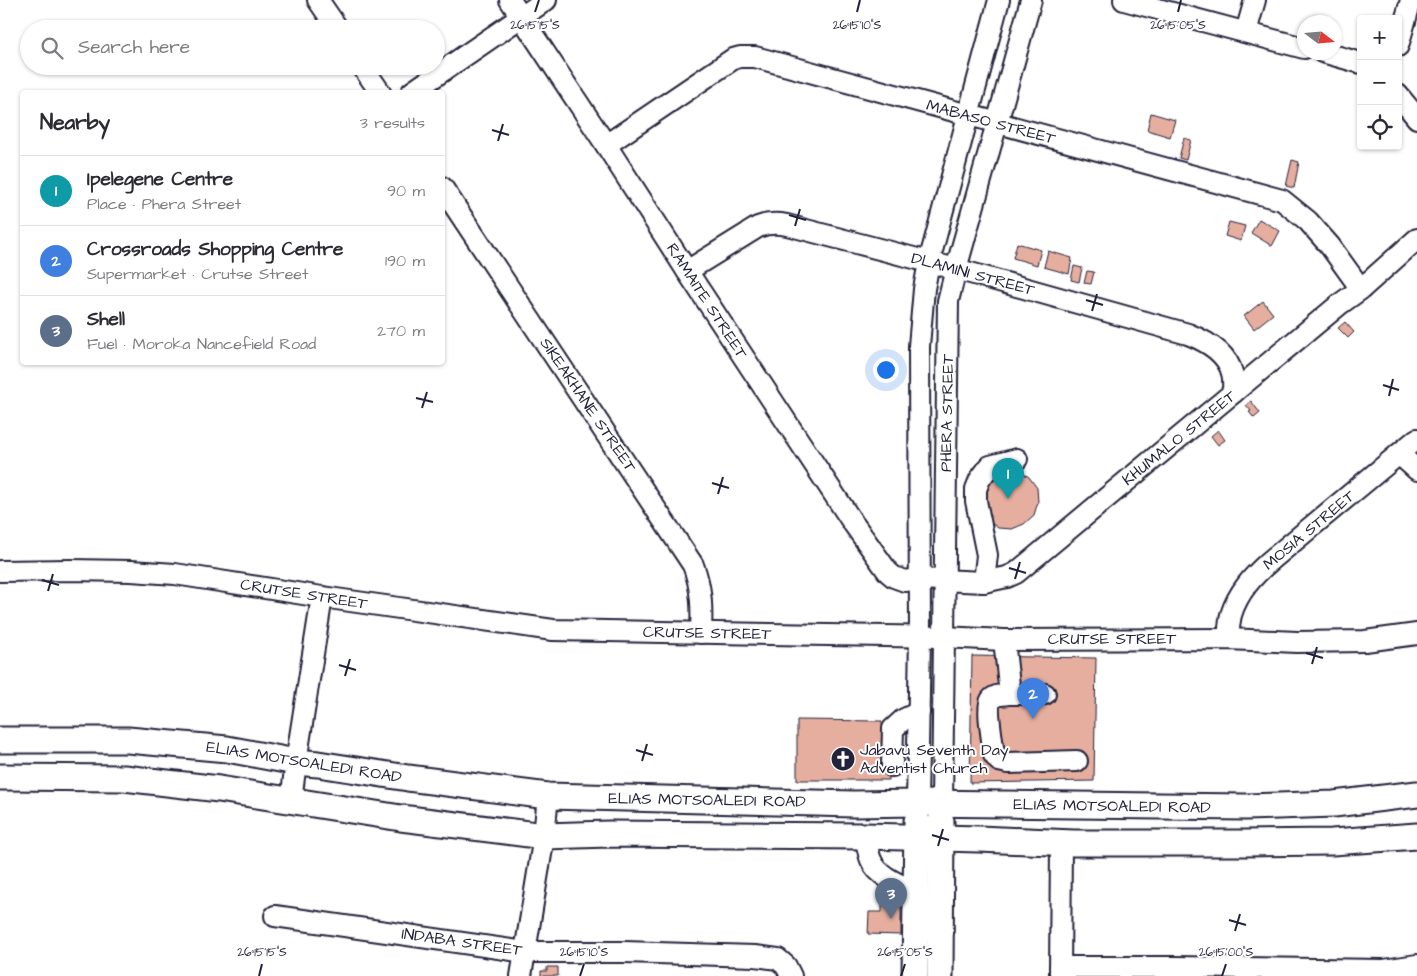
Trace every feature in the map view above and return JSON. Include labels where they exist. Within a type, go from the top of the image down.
[{"type":"main road","name":"ELIAS MOTSOALEDI ROAD","points":[[0,740],[128,740],[227,749],[296,762],[477,788],[548,796],[854,804],[1246,807],[1334,804],[1417,794]]},
{"type":"main road","points":[[0,777],[124,778],[220,789],[401,818],[544,836],[609,834],[860,836],[1061,843],[1332,842],[1417,836]]},
{"type":"main road","name":"PHERA STREET","points":[[917,803],[928,838]]},
{"type":"main road","points":[[854,804],[860,836]]},
{"type":"main road","name":"PHERA STREET","points":[[928,838],[942,804]]},
{"type":"main road","points":[[915,976],[916,892],[928,838]]},
{"type":"main road","points":[[928,838],[940,948],[940,976]]},
{"type":"main road","points":[[916,948],[940,948]]},
{"type":"street","points":[[318,0],[332,20]]},
{"type":"street","name":"RAMAITE STREET","points":[[510,0],[882,565],[888,572],[899,579],[905,581],[919,579]]},
{"type":"street","points":[[445,70],[546,0]]},
{"type":"street","name":"PHERA STREET","points":[[917,803],[920,636],[919,346],[923,297],[929,262],[1000,0]]},
{"type":"street","name":"PHERA STREET","points":[[942,804],[948,301],[1031,0]]},
{"type":"street","points":[[1124,0],[1297,46]]},
{"type":"street","points":[[1246,32],[1255,0]]},
{"type":"street","points":[[1402,32],[1411,0]]},
{"type":"street","points":[[1402,43],[1417,31]]},
{"type":"street","name":"MABASO STREET","points":[[606,145],[733,59],[755,57],[1282,200],[1308,221],[1330,246],[1361,288]]},
{"type":"street","points":[[1342,58],[1357,62]]},
{"type":"street","points":[[368,75],[379,90]]},
{"type":"street","points":[[415,90],[437,75]]},
{"type":"street","points":[[1402,100],[1417,118]]},
{"type":"street","name":"SIKEAKHANE STREET","points":[[445,192],[693,565],[701,591],[701,633]]},
{"type":"street","name":"DLAMINI STREET","points":[[687,271],[758,226],[775,223],[787,225],[956,269],[1188,334],[1210,344],[1225,358],[1233,374],[1233,393]]},
{"type":"street","name":"KHUMALO STREET","points":[[919,579],[984,582],[1016,573],[1361,288],[1417,238]]},
{"type":"street","name":"MOSIA STREET","points":[[1228,639],[1231,616],[1235,605],[1244,588],[1257,573],[1270,560],[1417,439]]},
{"type":"street","points":[[1399,454],[1417,470]]},
{"type":"street","points":[[984,582],[986,555],[976,501],[976,489],[980,479],[990,466],[1016,459]]},
{"type":"street","name":"CRUTSE STREET","points":[[0,572],[104,570],[175,574],[553,630],[920,636],[1004,640],[1228,639],[1297,642],[1365,641],[1417,634]]},
{"type":"street","points":[[291,801],[322,597]]},
{"type":"street","points":[[1004,640],[1010,694]]},
{"type":"street","points":[[1045,694],[996,695],[991,700],[989,708],[994,755],[1000,761],[1008,763],[1077,760]]},
{"type":"street","points":[[892,766],[893,729],[904,719],[919,712]]},
{"type":"street","points":[[521,976],[544,836],[548,796]]},
{"type":"street","points":[[860,836],[875,867],[897,883],[916,892]]},
{"type":"street","points":[[1061,843],[1060,972],[1384,970],[1417,965]]},
{"type":"street","name":"INDABA STREET","points":[[275,916],[525,952],[624,952],[755,956],[778,960],[786,966],[791,976]]},
{"type":"building","points":[[1151,113],[1175,120],[1170,137],[1147,130]]},
{"type":"building","points":[[1184,138],[1191,140],[1186,160],[1179,158]]},
{"type":"building","points":[[1292,160],[1299,162],[1294,188],[1286,186]]},
{"type":"building","points":[[1259,219],[1280,231],[1272,246],[1251,233]]},
{"type":"building","points":[[1229,222],[1245,226],[1241,241],[1225,236]]},
{"type":"building","points":[[1017,243],[1041,250],[1037,265],[1013,258]]},
{"type":"building","points":[[1048,251],[1072,258],[1069,274],[1044,267]]},
{"type":"building","points":[[1074,266],[1082,268],[1079,282],[1071,280]]},
{"type":"building","points":[[1087,271],[1094,272],[1091,284],[1084,283]]},
{"type":"building","points":[[1263,301],[1273,314],[1254,329],[1244,316]]},
{"type":"building","points":[[1345,322],[1354,332],[1348,338],[1338,328]]},
{"type":"building","points":[[1251,401],[1260,413],[1254,418],[1246,405]]},
{"type":"building","points":[[1218,430],[1225,440],[1218,445],[1211,436]]},
{"type":"building","points":[[1004,468],[1018,470],[1029,477],[1037,488],[1038,502],[1034,515],[1024,524],[1012,529],[998,528],[987,520],[982,483]]},
{"type":"building","points":[[972,656],[1096,658],[1094,781],[970,783]]},
{"type":"building","name":"Jabavu Seventh Day Adventist Church","points":[[797,720],[882,721],[882,738],[890,738],[889,780],[797,780]]},
{"type":"building","points":[[882,886],[901,887],[901,935],[868,934],[869,912],[882,912]]},
{"type":"building","points":[[547,967],[558,967],[558,976],[541,976],[541,971],[547,971]]},
{"type":"place","name":"Ipelegene Centre","points":[[1008,499]]},
{"type":"place","name":"Crossroads Shopping Centre","points":[[1033,719]]},
{"type":"place","name":"Jabavu Seventh Day Adventist Church","points":[[843,759]]},
{"type":"place","name":"Shell","points":[[891,919]]}]
